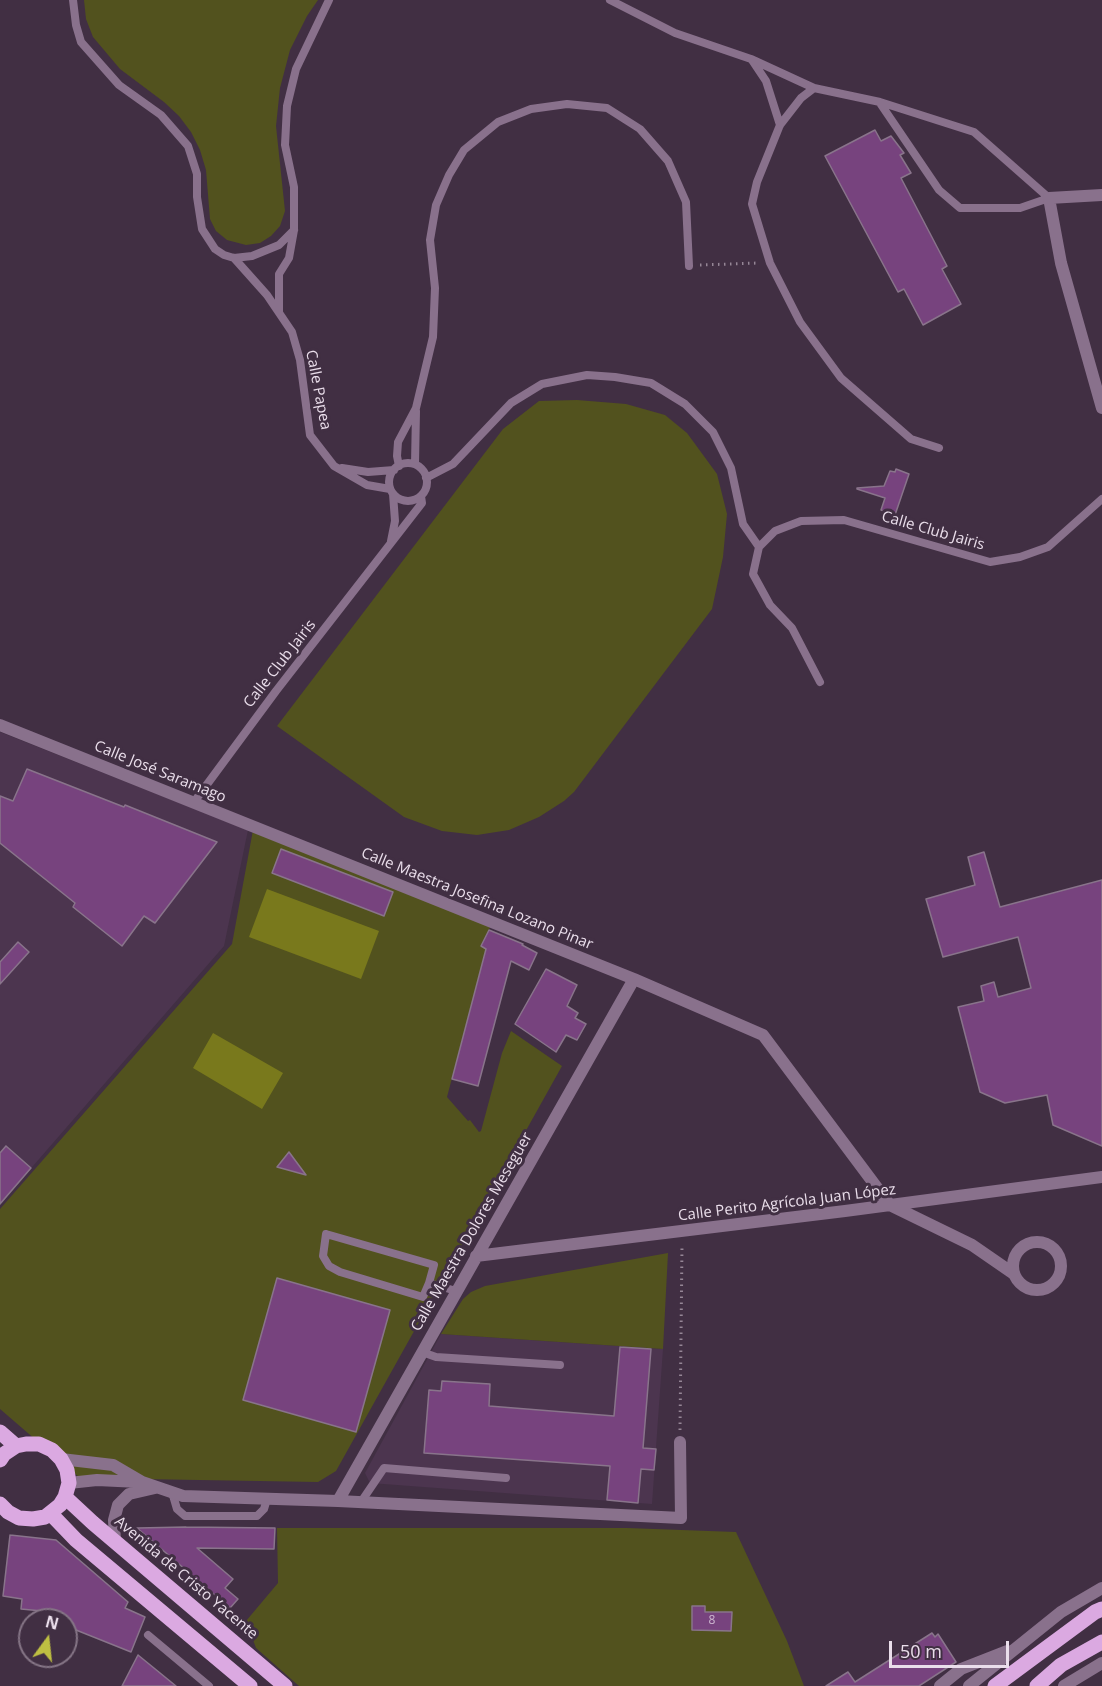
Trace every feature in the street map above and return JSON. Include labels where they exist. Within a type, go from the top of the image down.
[{"type":"main road","points":[[0,1432],[16,1446]]},
{"type":"main road","points":[[0,1460],[4,1454],[16,1446],[39,1444],[51,1450],[61,1459],[67,1470],[67,1490],[51,1514],[33,1519],[19,1518],[0,1506]]},
{"type":"main road","name":"Avenida de Cristo Yacente","points":[[67,1490],[115,1542],[285,1686]]},
{"type":"main road","points":[[51,1514],[76,1540],[234,1681],[250,1686]]},
{"type":"main road","points":[[995,1686],[1102,1609]]},
{"type":"main road","points":[[1037,1686],[1061,1665],[1102,1642]]},
{"type":"street","points":[[1102,195],[1049,198],[1061,263],[1102,408]]},
{"type":"street","name":"Calle José Saramago","points":[[0,725],[308,848]]},
{"type":"street","name":"Calle Maestra Josefina Lozano Pinar","points":[[308,848],[634,979],[763,1035],[890,1205]]},
{"type":"street","name":"Calle Maestra Dolores Meseguer","points":[[338,1501],[634,979]]},
{"type":"street","name":"Calle Perito Agrícola Juan López","points":[[476,1256],[1102,1177]]},
{"type":"street","points":[[890,1205],[972,1245],[1014,1274],[1020,1284],[1028,1289],[1046,1289],[1056,1281],[1060,1274],[1060,1258],[1049,1245],[1041,1242],[1024,1245],[1014,1256],[1012,1266],[1014,1274]]},
{"type":"street","points":[[61,1459],[113,1465],[155,1488],[183,1496],[361,1502],[681,1518],[680,1442]]},
{"type":"street","points":[[67,1490],[97,1480],[142,1482]]},
{"type":"street","points":[[115,1542],[114,1520],[118,1504],[129,1494],[155,1488]]},
{"type":"street","points":[[969,1686],[1061,1612],[1102,1588]]},
{"type":"street","points":[[940,1686],[961,1670],[1019,1646]]},
{"type":"street","points":[[1064,1686],[1102,1663]]},
{"type":"lane","name":"Calle Papea","points":[[73,0],[81,42],[119,85],[161,115],[189,146],[196,174],[202,229],[215,249],[234,258],[252,276],[292,332],[300,360],[310,435],[334,466],[367,485],[391,491]]},
{"type":"lane","points":[[279,311],[279,274],[288,258],[294,230],[294,188],[285,145],[287,106],[296,69],[329,0]]},
{"type":"lane","points":[[610,0],[675,33],[751,59],[814,88],[880,102],[974,132],[1049,198],[1020,208],[960,208],[939,190],[880,102]]},
{"type":"lane","points":[[751,59],[766,81],[780,125]]},
{"type":"lane","points":[[814,88],[801,98],[780,125],[752,204],[770,263],[800,322],[841,378],[911,439],[939,448]]},
{"type":"lane","points":[[415,464],[416,408],[433,337],[435,288],[430,240],[436,205],[449,175],[464,150],[498,122],[531,109],[567,104],[607,108],[640,129],[668,161],[686,202],[689,266]]},
{"type":"lane","points":[[234,258],[252,256],[271,249],[279,245],[294,230]]},
{"type":"lane","points":[[426,478],[453,464],[511,403],[542,384],[586,375],[651,383],[685,404],[713,432],[731,468],[743,524],[759,547],[753,574],[770,605],[792,628],[820,682]]},
{"type":"lane","points":[[391,544],[395,522],[389,482],[396,468],[398,442],[416,408]]},
{"type":"lane","points":[[338,467],[368,472],[415,464],[422,469],[427,486],[421,496],[410,501],[398,498],[391,491]]},
{"type":"lane","name":"Calle Club Jairis","points":[[194,802],[276,691],[422,503],[421,496]]},
{"type":"lane","name":"Calle Club Jairis","points":[[759,547],[775,531],[801,521],[844,520],[990,562],[1020,557],[1048,547],[1102,499]]},
{"type":"lane","points":[[326,1234],[434,1265],[429,1283],[423,1297],[340,1272],[329,1266],[323,1256],[326,1234]]},
{"type":"lane","points":[[429,1283],[456,1292]]},
{"type":"lane","points":[[422,1352],[436,1357],[560,1365]]},
{"type":"lane","points":[[361,1502],[384,1468],[506,1478]]},
{"type":"lane","points":[[172,1492],[177,1509],[185,1516],[257,1516],[264,1509],[267,1499]]},
{"type":"lane","points":[[148,1635],[209,1686]]},
{"type":"path","points":[[689,266],[770,263]]},
{"type":"path","points":[[680,1442],[683,1231]]},
{"type":"shaded area","points":[[84,0],[318,0],[290,50],[280,88],[276,126],[285,211],[280,226],[271,236],[260,243],[246,245],[227,240],[216,231],[210,219],[206,170],[191,132],[164,102],[120,69],[93,37],[86,19]]},
{"type":"shaded area","points":[[577,400],[626,404],[665,415],[687,433],[717,474],[727,514],[723,557],[712,609],[574,792],[564,801],[539,817],[509,830],[477,835],[442,831],[404,817],[277,726],[503,429],[539,401]]},
{"type":"shaded area","points":[[0,732],[248,830],[224,946],[0,1204]]},
{"type":"shaded area","points":[[253,830],[491,925],[481,946],[486,949],[447,1097],[479,1132],[502,1053],[511,1031],[562,1066],[336,1471],[318,1482],[80,1478],[0,1409],[0,1209],[232,944]]},
{"type":"shaded area","points":[[267,889],[379,931],[361,979],[249,937]]},
{"type":"shaded area","points":[[213,1033],[283,1073],[262,1109],[193,1068]]},
{"type":"shaded area","points":[[668,1253],[663,1349],[441,1334],[463,1299],[471,1292],[485,1286]]},
{"type":"shaded area","points":[[441,1334],[663,1349],[652,1504],[370,1483],[365,1473]]},
{"type":"shaded area","points":[[277,1528],[627,1528],[736,1532],[787,1641],[804,1686],[299,1686],[256,1648],[246,1621],[278,1583]]},
{"type":"building","points":[[875,130],[881,141],[891,136],[904,153],[900,155],[911,173],[901,178],[947,266],[942,269],[961,304],[923,325],[904,289],[898,292],[825,156]]},
{"type":"building","points":[[896,469],[909,474],[895,515],[881,510],[885,498],[857,488],[884,486],[890,471],[895,472]]},
{"type":"building","points":[[27,769],[217,842],[155,923],[144,916],[122,946],[73,907],[75,903],[0,843],[0,796],[13,801]]},
{"type":"building","points":[[281,849],[393,892],[384,916],[272,873]]},
{"type":"building","points":[[984,852],[1000,907],[1102,880],[1102,1146],[1053,1125],[1047,1095],[1005,1103],[980,1092],[958,1007],[984,1001],[981,986],[994,982],[998,997],[1031,988],[1018,937],[943,957],[926,899],[975,885],[968,857]]},
{"type":"building","points":[[489,930],[523,944],[537,953],[529,970],[511,961],[478,1086],[452,1079],[486,949],[481,946]]},
{"type":"building","points":[[18,942],[29,952],[0,984],[0,962]]},
{"type":"building","points":[[546,969],[577,985],[567,1006],[578,1013],[575,1018],[586,1024],[577,1040],[566,1035],[556,1052],[515,1024]]},
{"type":"building","points":[[6,1146],[31,1168],[0,1204],[0,1153]]},
{"type":"building","points":[[289,1152],[306,1175],[277,1167]]},
{"type":"building","points":[[277,1278],[390,1310],[356,1432],[243,1400]]},
{"type":"building","points":[[620,1347],[651,1349],[643,1448],[656,1449],[654,1470],[641,1469],[638,1503],[607,1500],[610,1466],[424,1453],[429,1390],[441,1391],[442,1381],[490,1384],[489,1406],[614,1416]]},
{"type":"building","points":[[137,1528],[275,1528],[274,1549],[197,1548],[233,1579],[225,1588],[238,1599],[230,1608]]},
{"type":"building","points":[[10,1535],[56,1540],[128,1602],[125,1608],[145,1617],[131,1652],[78,1631],[78,1608],[21,1608],[22,1599],[3,1596]]},
{"type":"building","points":[[692,1606],[705,1606],[705,1612],[732,1612],[731,1631],[692,1630]]},
{"type":"building","points":[[932,1633],[935,1637],[938,1634],[956,1662],[919,1686],[826,1686],[848,1672],[855,1682]]},
{"type":"building","points":[[138,1655],[176,1686],[122,1686]]}]
